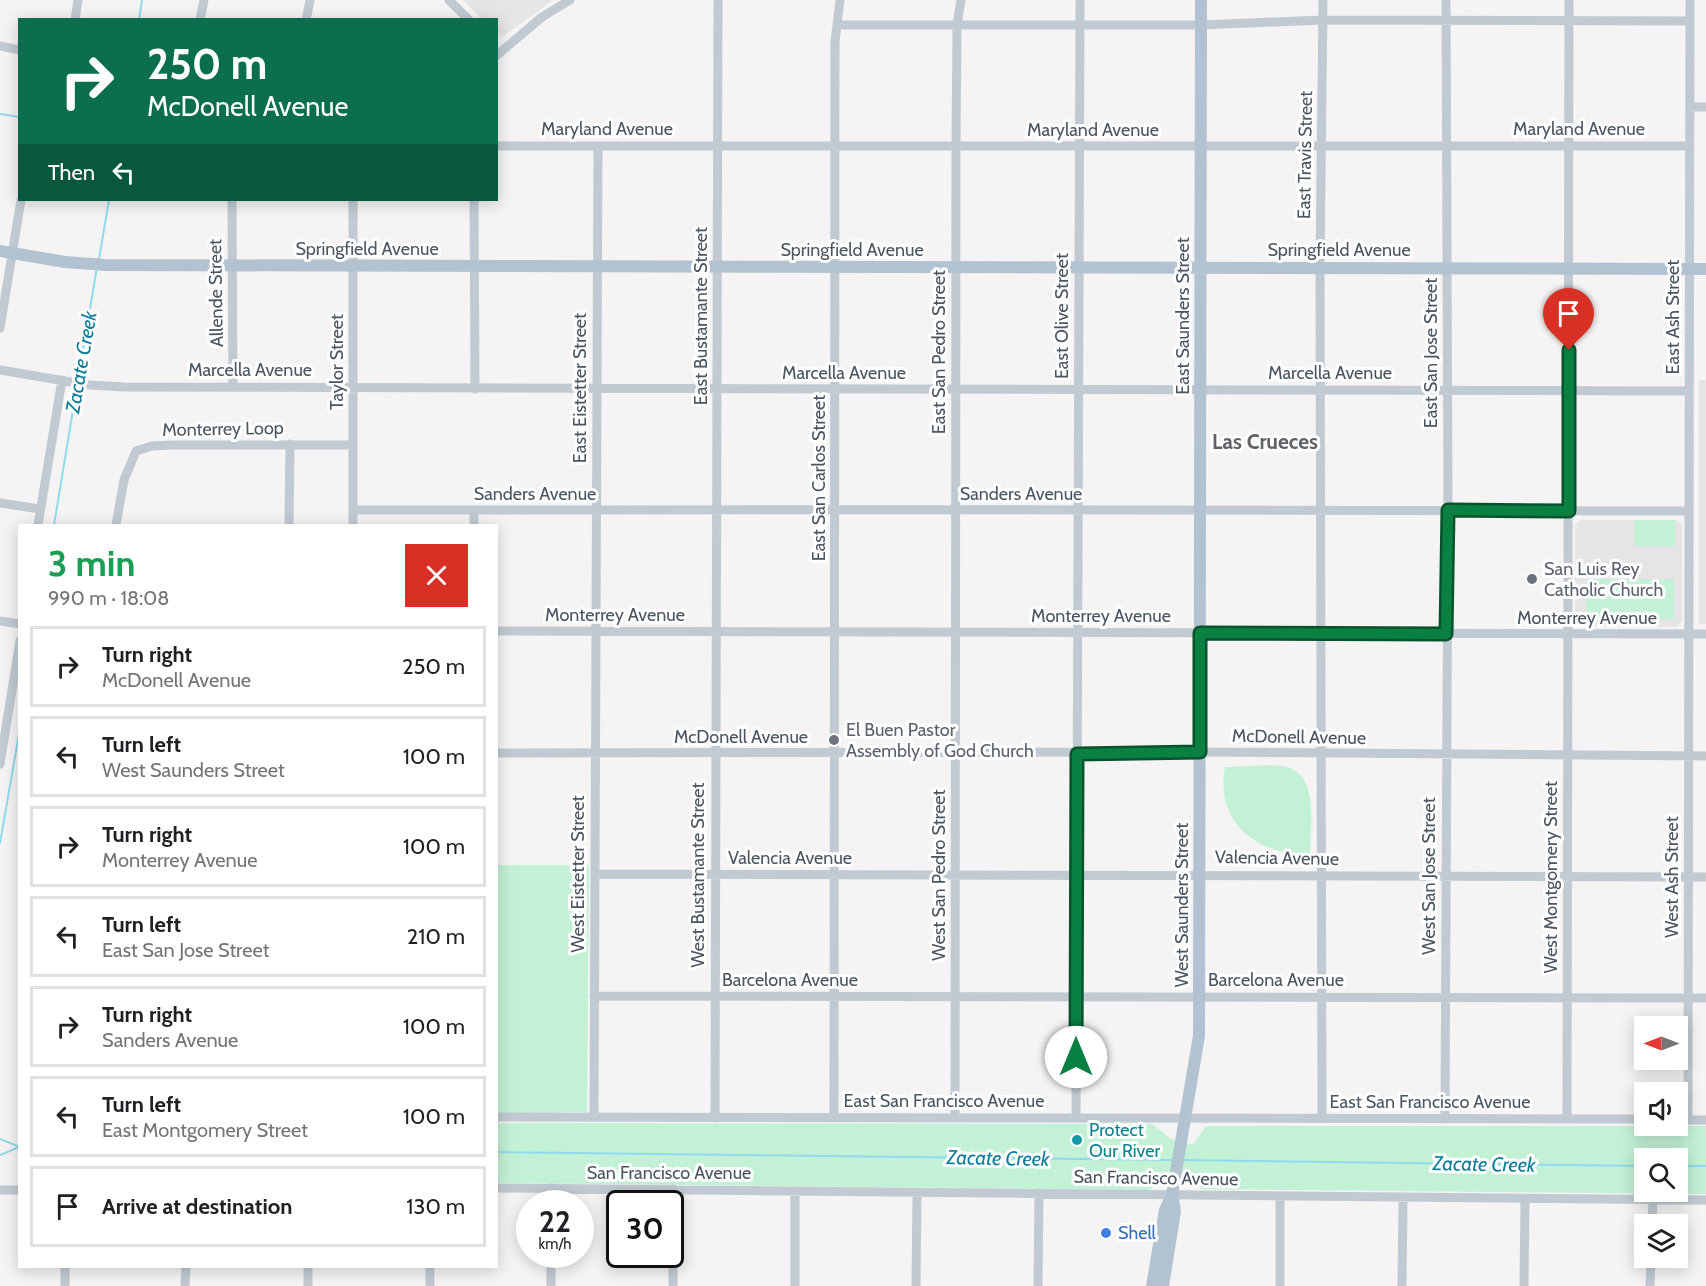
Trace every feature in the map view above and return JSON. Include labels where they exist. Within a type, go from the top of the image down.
[{"type":"main road","name":"East Saunders Street","points":[[1200,633],[1201,0]]},
{"type":"main road","name":"Springfield Avenue","points":[[6,252],[105,266],[1706,269]]},
{"type":"main road","name":"West Saunders Street","points":[[1172,1195],[1198,1046],[1200,633]]},
{"type":"main road","points":[[1152,1286],[1165,1210],[1172,1195]]},
{"type":"main road","points":[[1163,1286],[1175,1211],[1172,1195]]},
{"type":"street","points":[[75,18],[78,0]]},
{"type":"street","points":[[200,18],[204,0]]},
{"type":"street","points":[[306,18],[310,0]]},
{"type":"street","points":[[449,0],[467,18]]},
{"type":"street","points":[[498,51],[542,17],[570,0]]},
{"type":"street","name":"East Bustamante Street","points":[[715,632],[718,0]]},
{"type":"street","name":"East San Carlos Street","points":[[834,1118],[835,268],[840,0]]},
{"type":"street","name":"East San Pedro Street","points":[[956,632],[955,268],[957,25],[961,0]]},
{"type":"street","name":"East Olive Street","points":[[1076,1118],[1080,0]]},
{"type":"street","name":"East Travis Street","points":[[1322,1118],[1320,269],[1323,0]]},
{"type":"street","name":"East San Jose Street","points":[[1446,0],[1448,390],[1446,634]]},
{"type":"street","name":"West Montgomery Street","points":[[1567,1119],[1569,0]]},
{"type":"street","name":"East Ash Street","points":[[1689,634],[1690,0]]},
{"type":"street","points":[[838,25],[1201,25],[1323,20],[1690,21]]},
{"type":"street","points":[[0,46],[18,50]]},
{"type":"street","points":[[1690,106],[1706,106]]},
{"type":"street","name":"Maryland Avenue","points":[[498,146],[1201,147],[1322,144],[1690,146]]},
{"type":"street","name":"East Eistetter Street","points":[[595,631],[598,146]]},
{"type":"street","points":[[0,328],[6,252],[21,201]]},
{"type":"street","name":"Allende Street","points":[[232,201],[233,386]]},
{"type":"street","name":"Taylor Street","points":[[352,524],[354,201]]},
{"type":"street","points":[[474,201],[475,389]]},
{"type":"street","name":"Marcella Avenue","points":[[0,370],[88,385],[475,389],[1201,388],[1689,391]]},
{"type":"street","points":[[38,524],[65,381]]},
{"type":"street","points":[[289,524],[290,444]]},
{"type":"street","name":"Monterrey Loop","points":[[116,524],[124,480],[136,452],[152,446],[353,444]]},
{"type":"street","points":[[0,503],[40,509]]},
{"type":"street","name":"Sanders Avenue","points":[[353,510],[1078,511],[1200,508],[1689,511]]},
{"type":"street","points":[[474,510],[474,524]]},
{"type":"street","points":[[0,621],[18,624]]},
{"type":"street","name":"Monterrey Avenue","points":[[498,631],[1706,634]]},
{"type":"street","name":"West Eistetter Street","points":[[594,1117],[595,631]]},
{"type":"street","name":"West Bustamante Street","points":[[715,632],[715,1118]]},
{"type":"street","name":"West San Pedro Street","points":[[955,1118],[956,632]]},
{"type":"street","name":"West San Jose Street","points":[[1445,1118],[1446,634]]},
{"type":"street","name":"West Ash Street","points":[[1688,1120],[1689,634]]},
{"type":"street","points":[[0,764],[18,653]]},
{"type":"street","name":"McDonell Avenue","points":[[498,753],[1077,754],[1200,752],[1706,756]]},
{"type":"street","name":"Valencia Avenue","points":[[595,874],[1706,877]]},
{"type":"street","name":"Barcelona Avenue","points":[[594,996],[1706,998]]},
{"type":"street","name":"East San Francisco Avenue","points":[[498,1117],[1076,1118],[1186,1116],[1634,1119]]},
{"type":"street","points":[[1688,1120],[1706,1120]]},
{"type":"street","name":"San Francisco Avenue","points":[[498,1188],[673,1190]]},
{"type":"street","points":[[0,1190],[18,1190]]},
{"type":"street","name":"San Francisco Avenue","points":[[684,1190],[1634,1200]]},
{"type":"street","points":[[795,1191],[795,1286]]},
{"type":"street","points":[[916,1286],[917,1191]]},
{"type":"street","points":[[1038,1286],[1039,1192]]},
{"type":"street","points":[[1280,1286],[1281,1196]]},
{"type":"street","points":[[1402,1286],[1403,1197]]},
{"type":"street","points":[[1524,1286],[1525,1199]]},
{"type":"street","name":"San Francisco Avenue","points":[[1688,1200],[1706,1200]]},
{"type":"street","points":[[65,1268],[65,1286]]},
{"type":"street","points":[[185,1286],[186,1268]]},
{"type":"street","points":[[308,1268],[308,1286]]},
{"type":"street","points":[[430,1268],[430,1286]]},
{"type":"street","points":[[551,1268],[551,1286]]},
{"type":"street","points":[[673,1268],[673,1286]]},
{"type":"street","points":[[1650,1286],[1651,1268]]},
{"type":"shaded area","points":[[463,0],[553,0],[502,37],[498,35],[498,18],[481,18]]},
{"type":"shaded area","points":[[1699,380],[1706,380],[1706,624],[1699,624]]},
{"type":"shaded area","points":[[1581,520],[1677,520],[1682,525],[1682,621],[1676,627],[1579,626],[1575,623],[1575,525]]},
{"type":"green space","points":[[1634,520],[1675,520],[1675,546],[1634,546]]},
{"type":"green space","points":[[1586,579],[1674,579],[1674,619],[1586,618]]},
{"type":"green space","points":[[1272,765],[1286,767],[1297,772],[1309,791],[1310,855],[1291,854],[1273,849],[1244,832],[1234,820],[1227,805],[1224,787],[1225,767]]},
{"type":"green space","points":[[498,865],[589,865],[587,1112],[498,1113]]},
{"type":"green space","points":[[498,1123],[1152,1124],[1171,1139],[1193,1145],[1206,1126],[1634,1126],[1634,1136],[1688,1136],[1688,1126],[1706,1126],[1706,1194],[1688,1194],[1688,1148],[1634,1148],[1634,1193],[1201,1189],[1187,1176],[1165,1172],[1150,1190],[498,1183]]},
{"type":"waterway","points":[[139,18],[142,0]]},
{"type":"waterway","name":"Zacate Creek","points":[[0,114],[18,117]]},
{"type":"waterway","name":"Zacate Creek","points":[[99,259],[109,201]]},
{"type":"waterway","name":"Zacate Creek","points":[[78,380],[97,267]]},
{"type":"waterway","name":"Zacate Creek","points":[[54,524],[77,386]]},
{"type":"waterway","name":"Zacate Creek","points":[[0,843],[18,740]]},
{"type":"waterway","name":"Zacate Creek","points":[[0,1139],[18,1146]]},
{"type":"waterway","points":[[0,1155],[18,1147]]},
{"type":"waterway","name":"Zacate Creek","points":[[498,1152],[1175,1160]]},
{"type":"waterway","name":"Zacate Creek","points":[[1183,1160],[1634,1166]]},
{"type":"waterway","name":"Zacate Creek","points":[[1688,1166],[1706,1166]]},
{"type":"place","name":"San Luis Rey Catholic Church","points":[[1532,579]]},
{"type":"place","name":"El Buen Pastor Assembly of God Church","points":[[834,740]]},
{"type":"place","name":"Protect Our River","points":[[1077,1140]]},
{"type":"place","name":"Shell","points":[[1106,1233]]},
{"type":"district","name":"Las Crueces","points":[[1265,442]]},
{"type":"route","points":[[1076,1057],[1077,754],[1200,752],[1200,633],[1446,634],[1448,510],[1569,511],[1569,350]]}]
